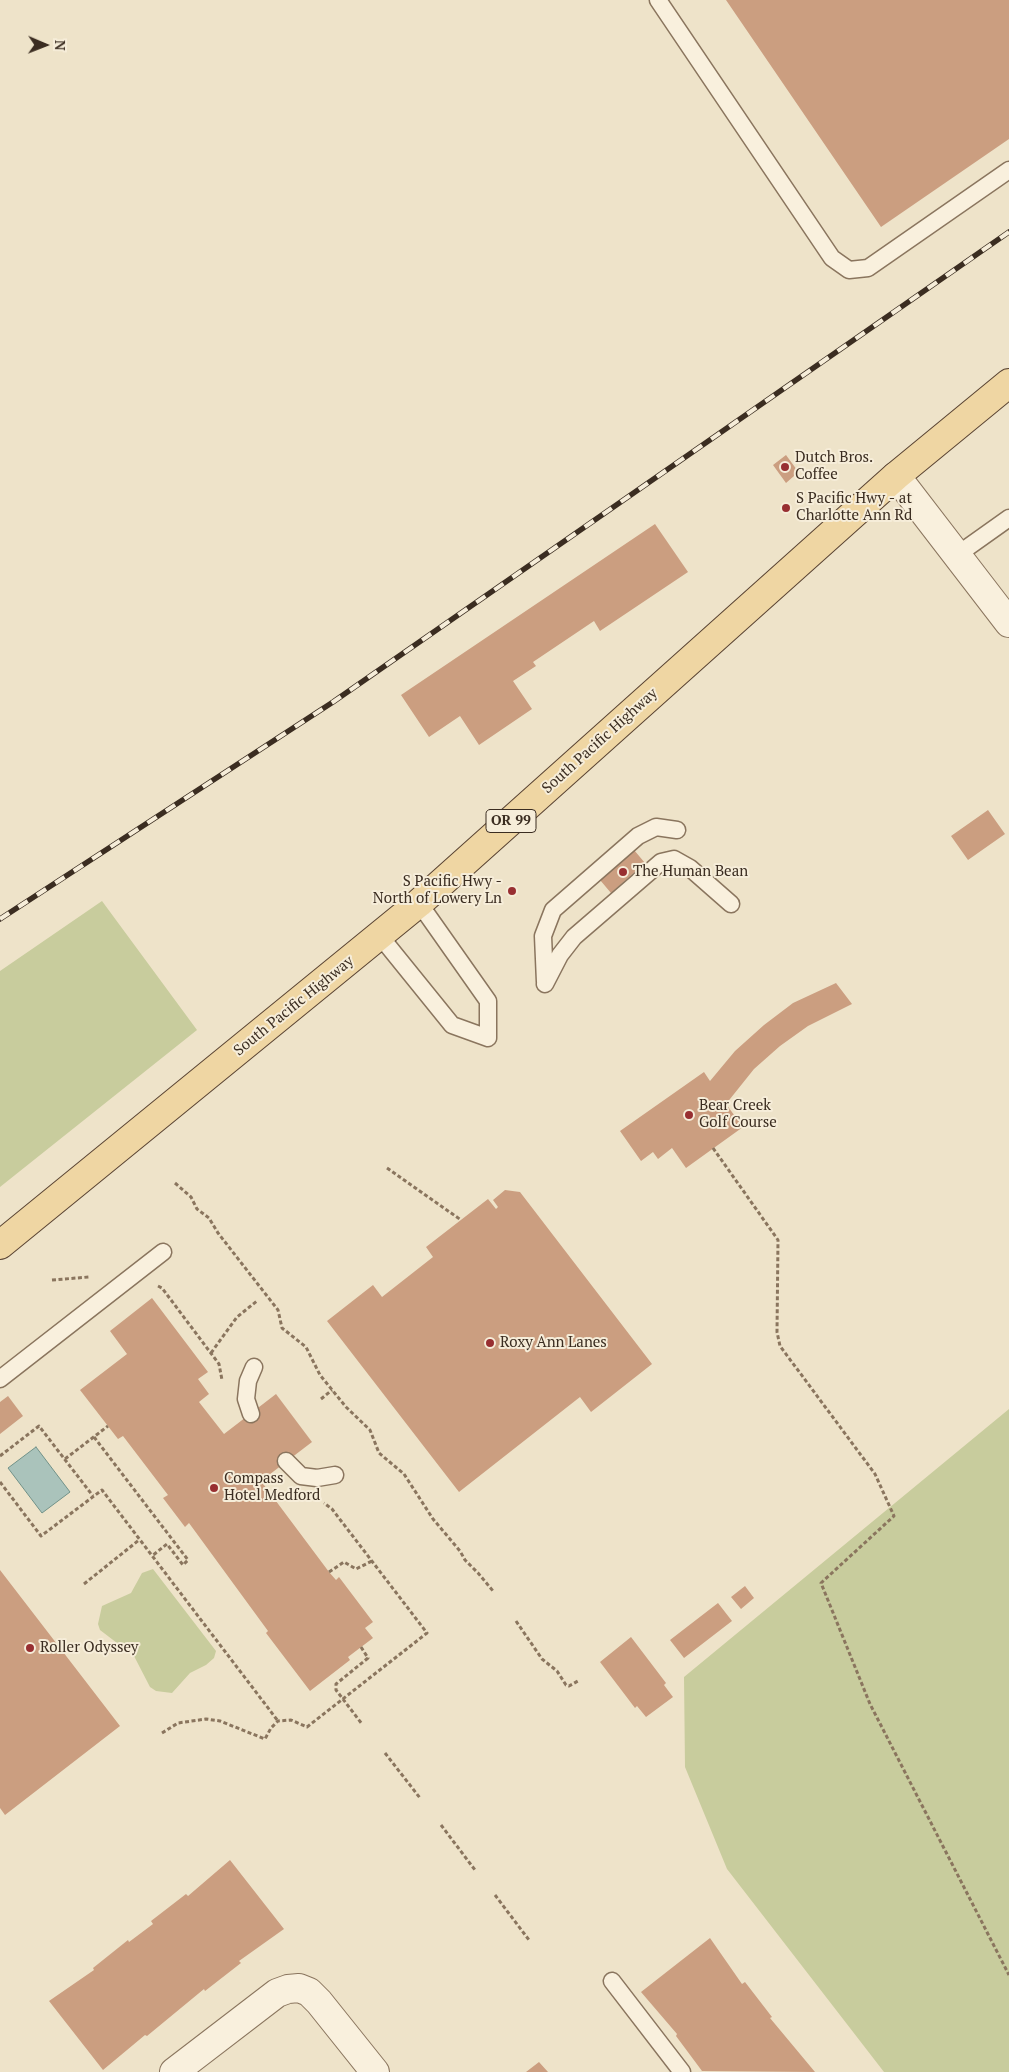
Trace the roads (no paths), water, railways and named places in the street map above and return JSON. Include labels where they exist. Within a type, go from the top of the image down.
[{"type":"main road","name":"South Pacific Highway","points":[[0,1245],[380,936],[896,476],[1009,383]]},
{"type":"street","points":[[896,476],[1009,623]]},
{"type":"street","points":[[174,2072],[277,1993],[288,1988],[299,1988],[309,1992],[375,2072]]},
{"type":"lane","points":[[658,0],[832,258],[849,270],[868,268],[1009,170]]},
{"type":"lane","points":[[957,555],[1009,518]]},
{"type":"lane","points":[[677,830],[656,827],[638,836],[553,910],[543,936],[545,984],[560,955],[574,937],[661,862],[674,859],[690,868],[732,904]]},
{"type":"lane","points":[[380,936],[452,1025],[488,1038],[488,1001],[418,903]]},
{"type":"lane","points":[[0,1379],[163,1252]]},
{"type":"lane","points":[[251,1414],[246,1399],[248,1381],[254,1367]]},
{"type":"lane","points":[[286,1461],[301,1476],[316,1478],[335,1475]]},
{"type":"lane","points":[[612,1981],[682,2072]]},
{"type":"water","points":[[36,1447],[70,1492],[42,1513],[8,1468]]},
{"type":"railway","points":[[0,919],[333,702],[1009,232]]},
{"type":"place","name":"Dutch Bros. Coffee","points":[[785,467]]},
{"type":"place","name":"S Pacific Hwy - at Charlotte Ann Rd","points":[[786,508]]},
{"type":"place","name":"The Human Bean","points":[[623,872]]},
{"type":"place","name":"S Pacific Hwy - North of Lowery Ln","points":[[512,891]]},
{"type":"place","name":"Bear Creek Golf Course","points":[[689,1115]]},
{"type":"place","name":"Roxy Ann Lanes","points":[[490,1343]]},
{"type":"place","name":"Compass Hotel Medford","points":[[214,1488]]},
{"type":"place","name":"Roller Odyssey","points":[[30,1648]]}]
